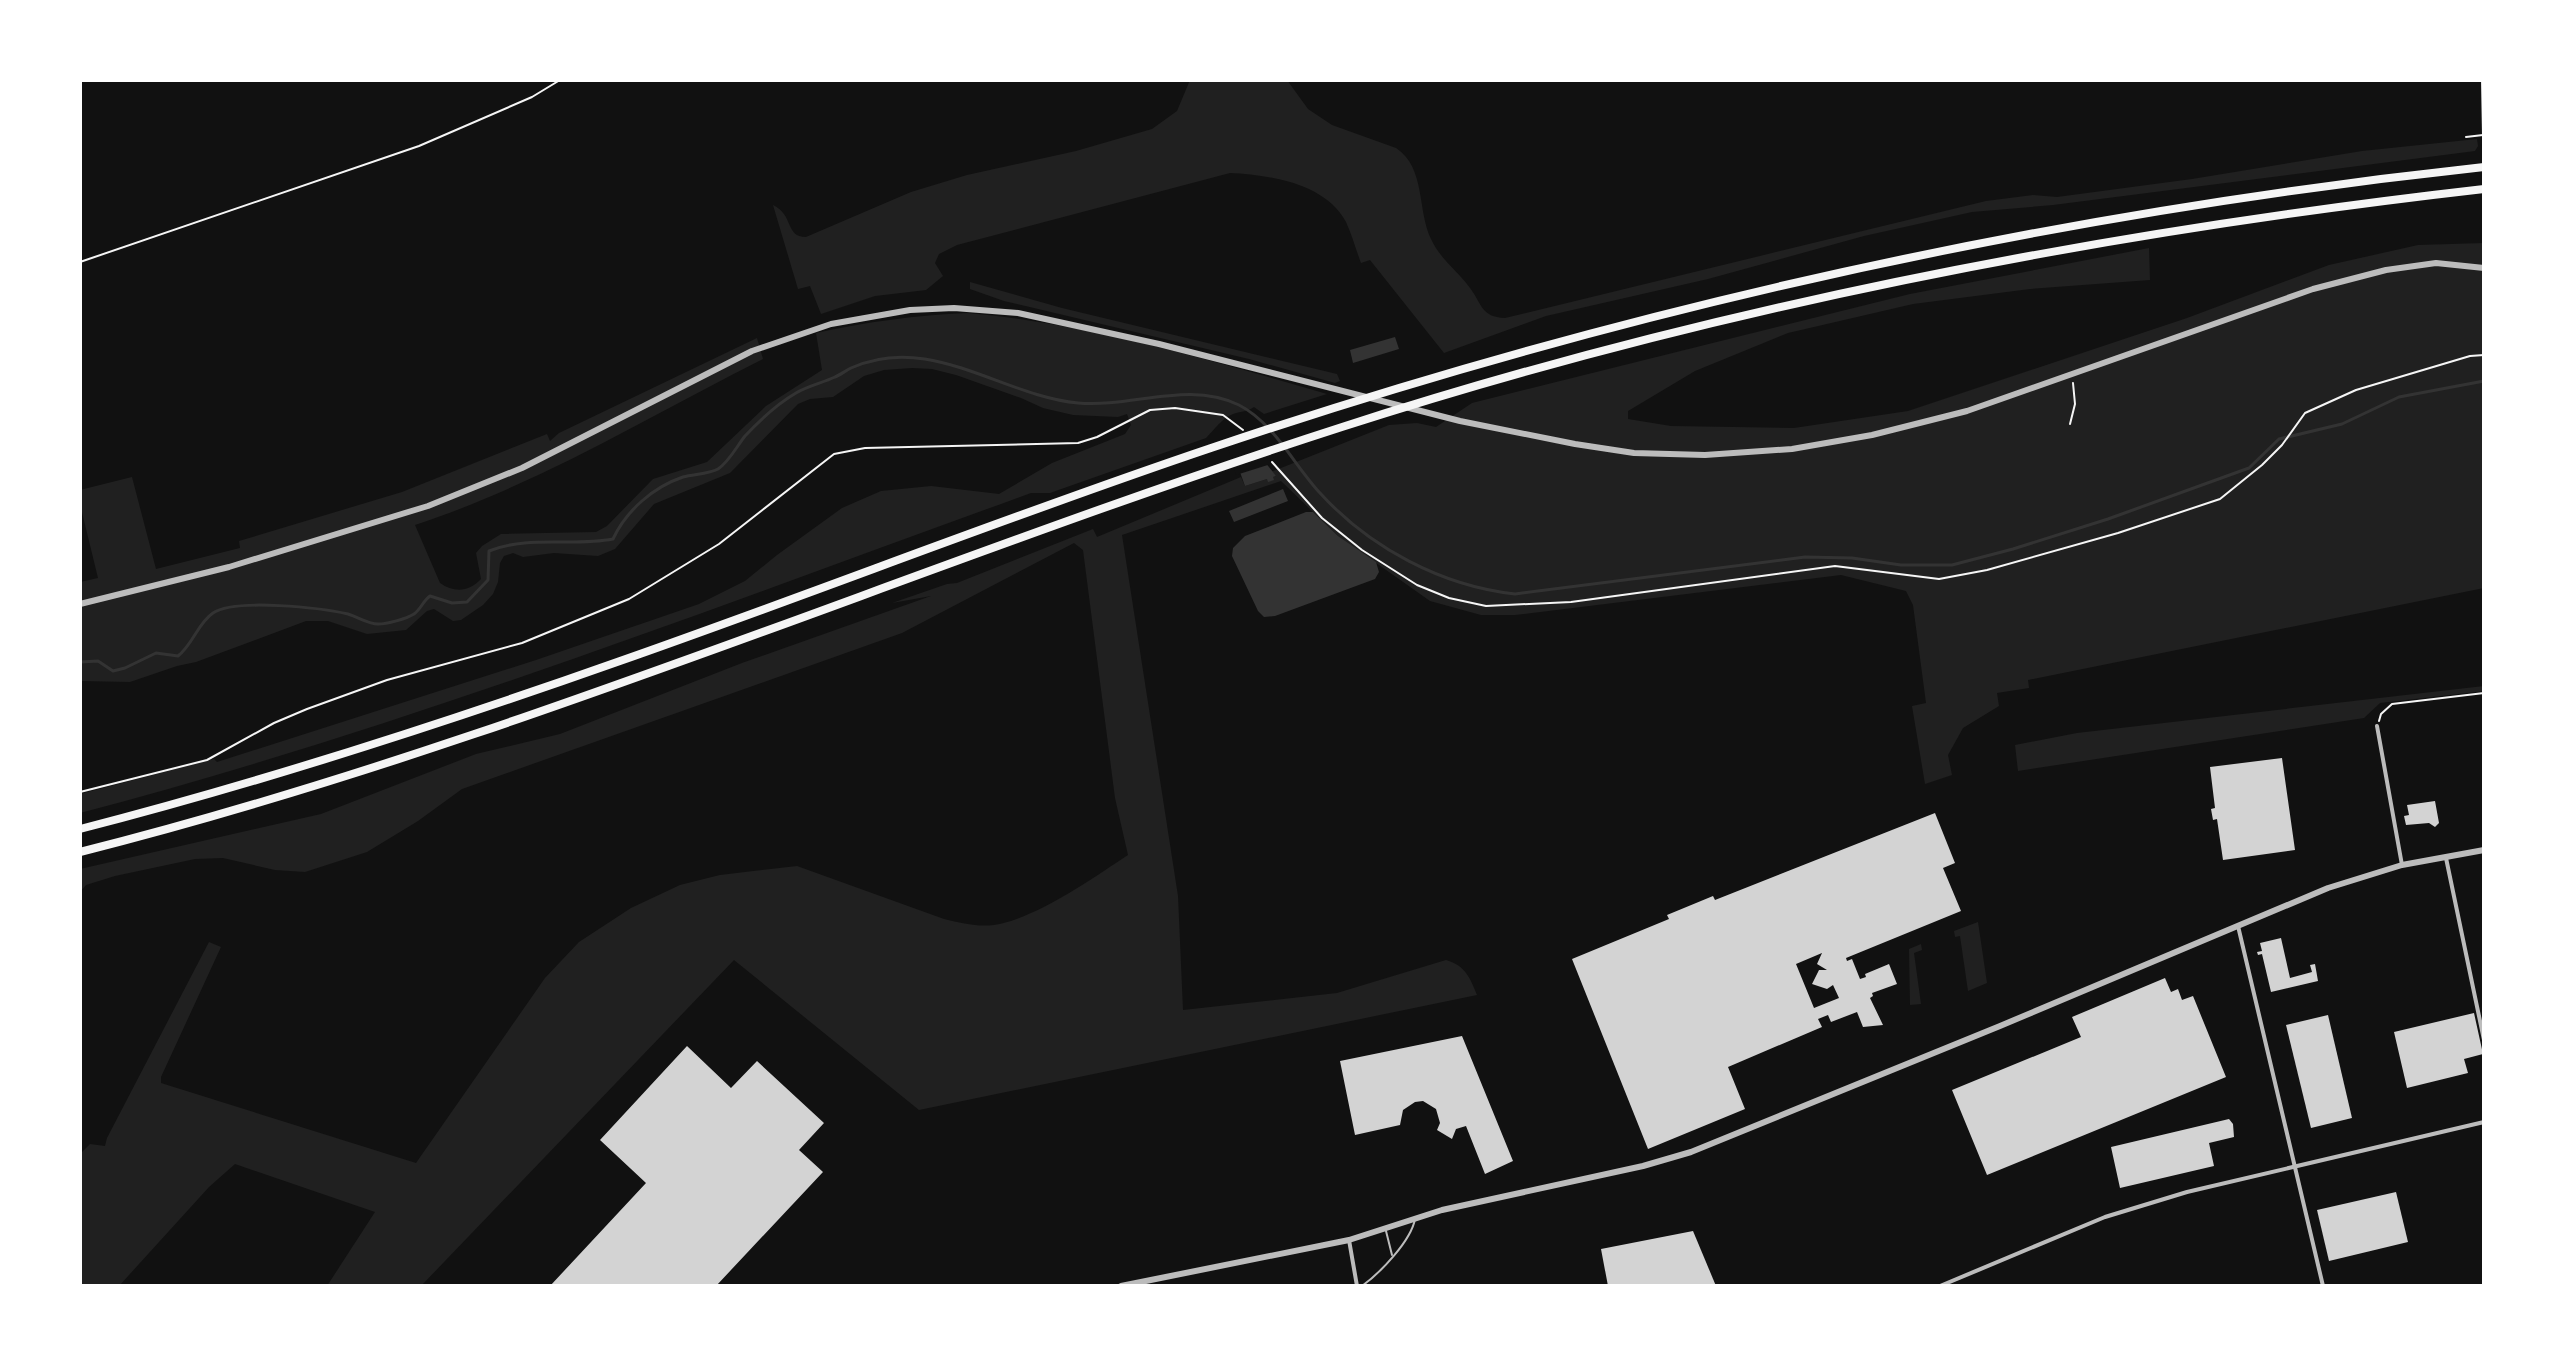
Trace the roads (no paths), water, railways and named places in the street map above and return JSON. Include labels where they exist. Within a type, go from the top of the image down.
[{"type":"highway","points":[[80,829],[289,770],[451,719],[1210,448],[1475,364],[1779,285],[2020,234],[2302,188],[2484,167]]},
{"type":"highway","points":[[80,852],[258,803],[501,727],[1216,468],[1481,385],[1729,319],[1960,269],[2249,219],[2484,189]]},
{"type":"street","points":[[80,604],[229,567],[428,506],[522,468],[752,351],[831,324],[910,310],[986,310],[1090,327],[1460,421],[1575,444],[1634,453],[1720,454],[1792,449],[1872,435],[1967,411],[2313,289],[2386,270],[2436,263],[2484,268]]},
{"type":"street","points":[[2377,726],[2402,865]]},
{"type":"street","points":[[1121,1286],[1349,1240],[1454,1207],[1643,1166],[1691,1152],[2328,888],[2402,865],[2484,850]]},
{"type":"street","points":[[2446,856],[2484,1040]]},
{"type":"street","points":[[2238,926],[2323,1286]]},
{"type":"street","points":[[1940,1286],[2105,1217],[2187,1192],[2484,1122]]},
{"type":"street","points":[[1349,1240],[1359,1286]]},
{"type":"lane","points":[[1359,1286],[1391,1257],[1413,1228],[1416,1218]]},
{"type":"lane","points":[[1385,1229],[1391,1257]]},
{"type":"waterway","points":[[80,662],[98,661],[113,671],[156,653],[178,656],[203,622],[224,608],[259,605],[319,609],[378,624],[414,614],[430,596],[452,603],[467,602],[488,580],[489,551],[535,542],[613,539],[633,510],[661,487],[722,466],[745,436],[789,397],[851,368],[880,359],[909,357],[938,361],[1022,390],[1078,403],[1200,395],[1239,405],[1263,422],[1310,482],[1340,513],[1384,547],[1461,583],[1515,594],[1805,557],[1852,558],[1901,565],[1952,565],[2108,519],[2249,468],[2279,439],[2342,424],[2399,397],[2484,381]]}]
